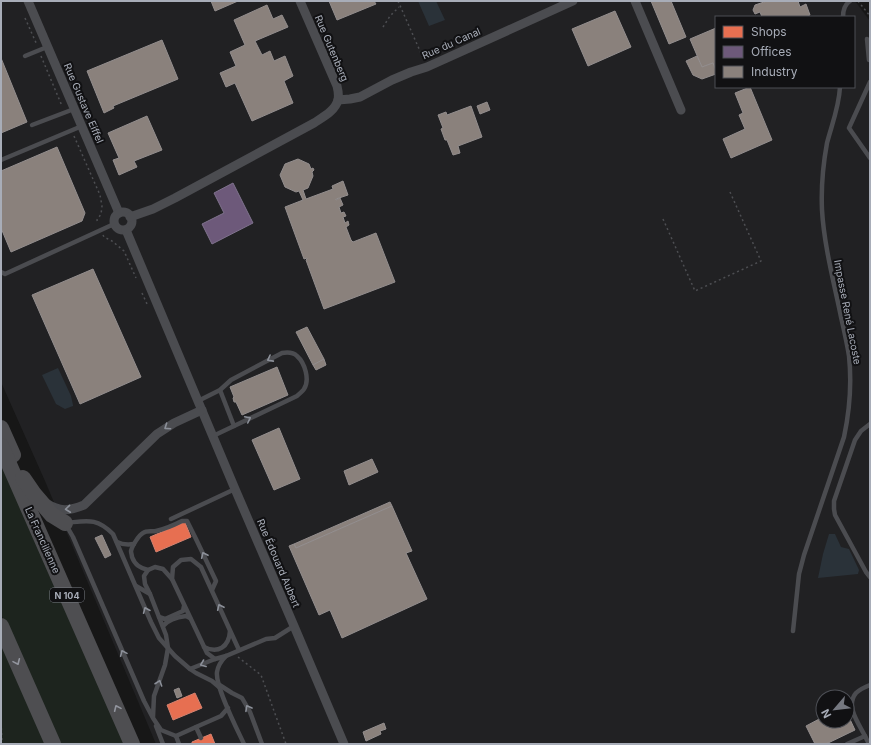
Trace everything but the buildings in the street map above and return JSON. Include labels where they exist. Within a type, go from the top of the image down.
[{"type":"highway","points":[[1,428],[24,480],[52,514],[65,523]]},
{"type":"highway","name":"La Francilienne","points":[[1,446],[132,744]]},
{"type":"highway","points":[[1,626],[52,744]]},
{"type":"street","name":"Rue Gustave Eiffel","points":[[28,1],[119,213]]},
{"type":"street","name":"Rue Gutenberg","points":[[300,1],[335,79],[339,94],[337,102]]},
{"type":"street","name":"Rue du Canal","points":[[337,102],[360,98],[392,80],[427,67],[572,1]]},
{"type":"street","points":[[634,1],[681,110]]},
{"type":"street","points":[[130,217],[153,209],[175,198],[295,134],[327,114],[337,102]]},
{"type":"street","points":[[119,213],[124,213],[130,217],[131,223],[126,230],[121,230],[115,226],[114,218],[119,213]]},
{"type":"street","name":"Rue Édouard Aubert","points":[[126,230],[212,436],[344,744]]},
{"type":"street","points":[[41,502],[43,501],[52,507],[61,510],[73,510],[84,504],[157,434],[174,423],[202,410]]},
{"type":"lane","points":[[843,16],[843,10],[850,1]]},
{"type":"lane","points":[[867,39],[870,60]]},
{"type":"lane","points":[[25,56],[48,47]]},
{"type":"lane","points":[[870,82],[849,128],[870,158]]},
{"type":"lane","name":"Impasse René Lacoste","points":[[793,631],[799,574],[804,554],[844,437],[850,399],[849,355],[828,252],[822,211],[822,177],[827,143],[836,114],[840,88]]},
{"type":"lane","points":[[32,125],[74,109]]},
{"type":"lane","points":[[1,160],[82,126]]},
{"type":"lane","points":[[1,272],[5,274],[114,224]]},
{"type":"lane","points":[[198,401],[220,390],[232,380],[282,353],[293,353],[298,357],[304,366],[307,378],[306,384],[304,390],[297,396],[212,436]]},
{"type":"lane","points":[[220,390],[234,426]]},
{"type":"lane","points":[[870,424],[861,431],[854,440],[834,501],[834,510],[835,515],[866,572],[870,576]]},
{"type":"lane","points":[[171,519],[235,489]]},
{"type":"lane","points":[[164,744],[134,679],[73,537],[65,523],[86,520],[97,523],[114,534],[159,638],[175,656],[190,669],[242,698],[250,712],[262,744]]},
{"type":"lane","points":[[212,590],[216,581],[187,521],[182,521],[154,532],[149,531],[143,533],[134,544],[131,551],[133,559],[138,566],[142,569],[148,570],[155,567],[163,568],[172,579],[207,653],[216,659]]},
{"type":"lane","points":[[117,542],[128,545],[134,544]]},
{"type":"lane","points":[[123,556],[133,559]]},
{"type":"lane","points":[[172,579],[173,567],[181,560],[191,559],[201,567],[239,650]]},
{"type":"lane","points":[[148,570],[144,576],[145,584],[166,634],[168,648],[165,665],[154,696],[153,718],[161,730],[176,736],[221,716],[228,708]]},
{"type":"lane","points":[[136,586],[150,594]]},
{"type":"lane","points":[[159,617],[165,619],[180,613],[183,611],[184,606]]},
{"type":"lane","points":[[163,626],[166,623],[182,617],[186,616],[190,618]]},
{"type":"lane","points":[[190,669],[266,639],[275,638],[294,626]]},
{"type":"lane","points":[[204,647],[210,650],[218,650],[228,642],[230,631]]},
{"type":"lane","points":[[226,656],[220,662],[216,673],[228,708],[244,744]]},
{"type":"lane","points":[[869,744],[853,712],[852,705],[853,698],[856,693],[870,685]]},
{"type":"lane","points":[[196,727],[201,738]]},
{"type":"lane","points":[[176,736],[179,744]]},
{"type":"lane","points":[[847,744],[865,736]]},
{"type":"path","points":[[398,1],[427,67]]},
{"type":"path","points":[[858,1],[870,16]]},
{"type":"path","points":[[383,27],[390,16],[400,6]]},
{"type":"path","points":[[663,219],[695,291],[761,261],[730,192]]},
{"type":"path","points":[[97,220],[104,237],[112,241],[124,252],[138,282]]},
{"type":"path","points":[[141,289],[147,304]]},
{"type":"path","points":[[233,653],[261,675],[286,744]]},
{"type":"path","points":[[1,718],[2,744]]},
{"type":"shaded area","points":[[1,1],[855,1],[870,21],[870,744],[156,744],[45,481],[1,382]]},
{"type":"shaded area","points":[[418,1],[436,1],[445,20],[429,26]]},
{"type":"shaded area","points":[[58,368],[71,396],[73,405],[65,409],[56,404],[42,375]]},
{"type":"shaded area","points":[[1,460],[127,744],[58,744],[1,614]]},
{"type":"shaded area","points":[[829,534],[835,534],[841,547],[849,549],[859,570],[858,574],[818,578]]},
{"type":"shaded area","points":[[1,642],[46,744],[1,744]]}]
